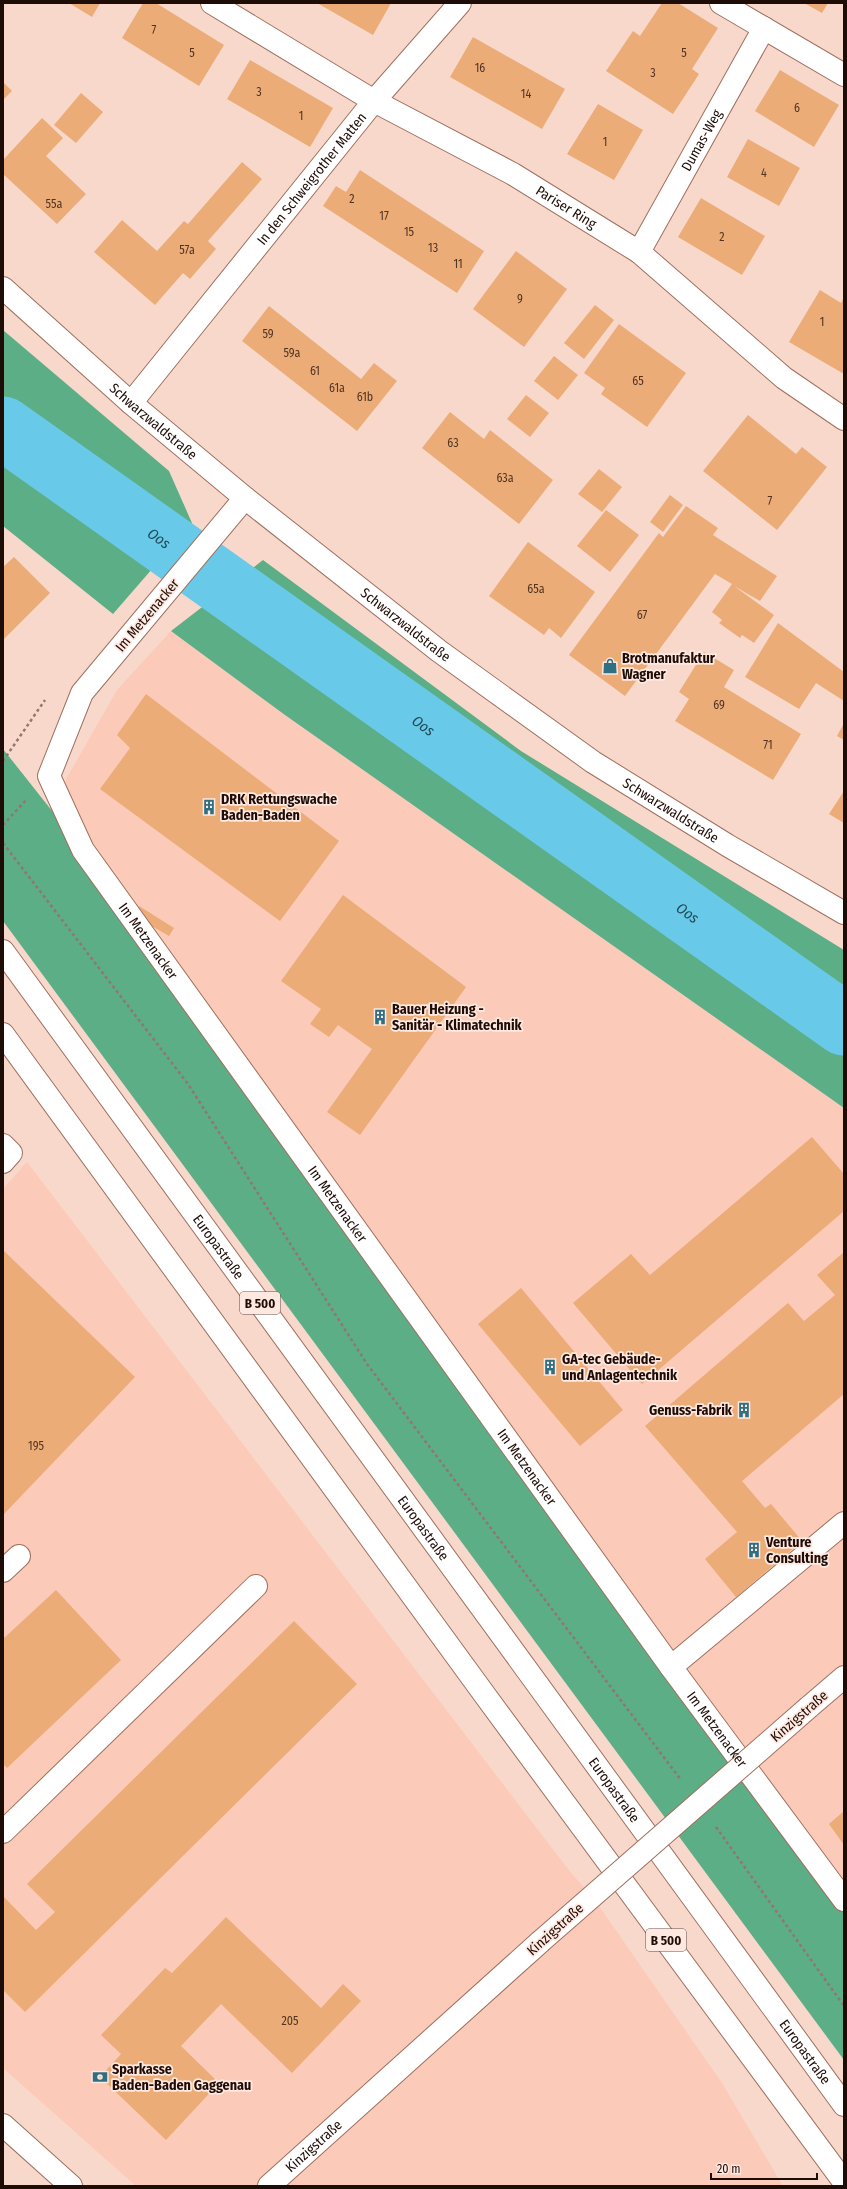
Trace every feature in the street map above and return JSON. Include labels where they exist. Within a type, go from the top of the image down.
[{"type":"street","name":"In den Schweigrother Matten","points":[[131,403],[374,101],[212,3]]},
{"type":"street","points":[[374,101],[460,3]]},
{"type":"street","points":[[721,3],[844,75]]},
{"type":"street","name":"Dumas-Weg","points":[[639,252],[764,28]]},
{"type":"street","name":"Pariser Ring","points":[[374,101],[513,174],[639,252],[784,378],[844,419]]},
{"type":"street","name":"Schwarzwaldstraße","points":[[3,288],[131,403],[245,498],[439,651],[593,762],[727,845],[844,913]]},
{"type":"street","name":"Im Metzenacker","points":[[245,498],[176,583],[82,693],[49,776],[83,850],[671,1667],[844,1900]]},
{"type":"street","name":"Europastraße","points":[[3,951],[838,2094],[844,2105]]},
{"type":"street","name":"B 500","points":[[3,1034],[482,1692],[844,2182]]},
{"type":"street","points":[[3,1145],[11,1153],[3,1162]]},
{"type":"street","points":[[671,1667],[844,1523]]},
{"type":"street","points":[[3,1572],[19,1556]]},
{"type":"street","points":[[3,1832],[256,1586]]},
{"type":"street","name":"Kinzigstraße","points":[[269,2186],[540,1942],[844,1677]]},
{"type":"street","points":[[3,2125],[71,2186]]},
{"type":"path","points":[[3,761],[47,697]]},
{"type":"path","points":[[3,843],[188,1084],[367,1364],[683,1783]]},
{"type":"path","points":[[712,1821],[844,2006]]},
{"type":"shaded area","points":[[171,631],[285,715],[844,1108],[844,1892],[49,809],[117,690]]},
{"type":"shaded area","points":[[27,1162],[571,1873],[592,1896],[722,2083],[783,2186],[136,2186],[3,2068],[3,1189]]},
{"type":"green space","points":[[3,330],[169,471],[192,523],[113,614],[3,526]]},
{"type":"green space","points":[[263,560],[521,751],[844,950],[844,1108],[285,715],[171,631]]},
{"type":"green space","points":[[3,749],[83,850],[844,1904],[844,2060],[3,921]]},
{"type":"building","points":[[69,3],[100,3],[92,17]]},
{"type":"building","points":[[143,3],[156,3],[224,45],[199,86],[122,38]]},
{"type":"building","points":[[317,3],[391,3],[373,35]]},
{"type":"building","points":[[662,3],[678,3],[718,28],[692,69],[699,74],[673,114],[606,71],[633,31],[640,36]]},
{"type":"building","points":[[804,3],[828,3],[822,13]]},
{"type":"building","points":[[473,37],[565,89],[542,129],[450,77]]},
{"type":"building","points":[[250,60],[333,108],[310,147],[227,99]]},
{"type":"building","points":[[780,70],[839,105],[814,147],[755,111]]},
{"type":"building","points":[[3,82],[12,91],[3,100]]},
{"type":"building","points":[[81,93],[103,112],[76,143],[54,125]]},
{"type":"building","points":[[598,104],[643,130],[614,180],[567,154]]},
{"type":"building","points":[[42,118],[63,138],[46,156],[86,194],[57,224],[3,174],[3,160]]},
{"type":"building","points":[[748,139],[800,168],[779,206],[727,177]]},
{"type":"building","points":[[242,162],[262,179],[208,241],[216,249],[190,279],[183,273],[155,305],[94,252],[122,220],[157,251],[184,221],[188,224]]},
{"type":"building","points":[[360,170],[484,251],[457,293],[323,206],[336,186],[346,192]]},
{"type":"building","points":[[701,198],[765,236],[742,275],[678,237]]},
{"type":"building","points":[[516,251],[567,289],[524,347],[473,309]]},
{"type":"building","points":[[820,290],[841,303],[844,297],[844,374],[789,342]]},
{"type":"building","points":[[595,305],[614,320],[584,359],[564,343]]},
{"type":"building","points":[[269,306],[361,379],[374,363],[397,381],[357,431],[242,341]]},
{"type":"building","points":[[619,324],[686,373],[647,427],[601,394],[605,388],[584,373]]},
{"type":"building","points":[[554,356],[578,375],[558,400],[534,381]]},
{"type":"building","points":[[526,395],[549,413],[530,437],[507,419]]},
{"type":"building","points":[[450,412],[484,439],[490,430],[553,480],[519,524],[422,448]]},
{"type":"building","points":[[748,415],[796,454],[802,447],[827,467],[777,530],[703,471]]},
{"type":"building","points":[[599,469],[622,487],[602,512],[578,494]]},
{"type":"building","points":[[670,495],[683,505],[663,532],[650,522]]},
{"type":"building","points":[[686,506],[718,528],[713,535],[777,576],[760,601],[734,586],[774,615],[754,643],[742,635],[740,638],[719,623],[722,620],[712,612],[732,584],[715,574],[625,696],[569,655],[659,533],[663,537]]},
{"type":"building","points":[[606,510],[639,535],[610,572],[577,546]]},
{"type":"building","points":[[528,542],[595,592],[561,638],[549,628],[544,635],[489,596]]},
{"type":"building","points":[[14,557],[50,593],[3,640],[3,567]]},
{"type":"building","points":[[778,623],[844,672],[844,701],[816,683],[799,709],[745,677]]},
{"type":"building","points":[[704,652],[734,670],[724,687],[801,734],[773,780],[675,721],[689,699],[679,692]]},
{"type":"building","name":"DRK Rettungswache Baden-Baden","points":[[146,694],[339,841],[280,921],[100,789],[130,748],[117,735]]},
{"type":"building","points":[[844,723],[844,740],[837,736]]},
{"type":"building","points":[[844,791],[844,823],[829,814]]},
{"type":"building","name":"Bauer Heizung - Sanitär - Klimatechnik","points":[[343,895],[466,987],[360,1135],[327,1112],[372,1049],[338,1025],[329,1037],[310,1024],[321,1009],[281,981]]},
{"type":"building","points":[[139,906],[174,928],[169,936],[133,915]]},
{"type":"building","points":[[812,1137],[844,1174],[844,1211],[642,1384],[573,1303],[631,1254],[650,1275]]},
{"type":"building","points":[[4,1251],[135,1377],[3,1515],[3,1252]]},
{"type":"building","name":"Genuss-Fabrik","points":[[844,1252],[844,1394],[742,1481],[765,1508],[771,1504],[802,1541],[736,1597],[705,1559],[737,1532],[645,1426],[788,1303],[804,1321],[835,1295],[817,1275]]},
{"type":"building","name":"GA-tec Gebäude- und Anlagentechnik","points":[[521,1288],[623,1410],[580,1446],[478,1324]]},
{"type":"building","points":[[56,1590],[121,1660],[7,1768],[3,1764],[3,1639]]},
{"type":"building","points":[[294,1621],[357,1684],[25,2012],[3,1990],[3,1896],[36,1930],[55,1912],[27,1884]]},
{"type":"building","points":[[844,1811],[844,1845],[829,1824]]},
{"type":"building","points":[[226,1917],[321,2008],[343,1984],[361,2001],[292,2073],[221,2004],[181,2046],[219,2083],[166,2140],[100,2077],[121,2054],[101,2035],[165,1968],[172,1973]]},
{"type":"waterway","name":"Oos","points":[[3,428],[844,1024]]},
{"type":"place","name":"Brotmanufaktur Wagner","points":[[610,666]]},
{"type":"place","name":"DRK Rettungswache Baden-Baden","points":[[209,807]]},
{"type":"place","name":"Bauer Heizung - Sanitär - Klimatechnik","points":[[380,1017]]},
{"type":"place","name":"GA-tec Gebäude- und Anlagentechnik","points":[[550,1367]]},
{"type":"place","name":"Genuss-Fabrik","points":[[744,1410]]},
{"type":"place","name":"Venture Consulting","points":[[754,1550]]},
{"type":"place","name":"Sparkasse Baden-Baden Gaggenau","points":[[100,2077]]}]
